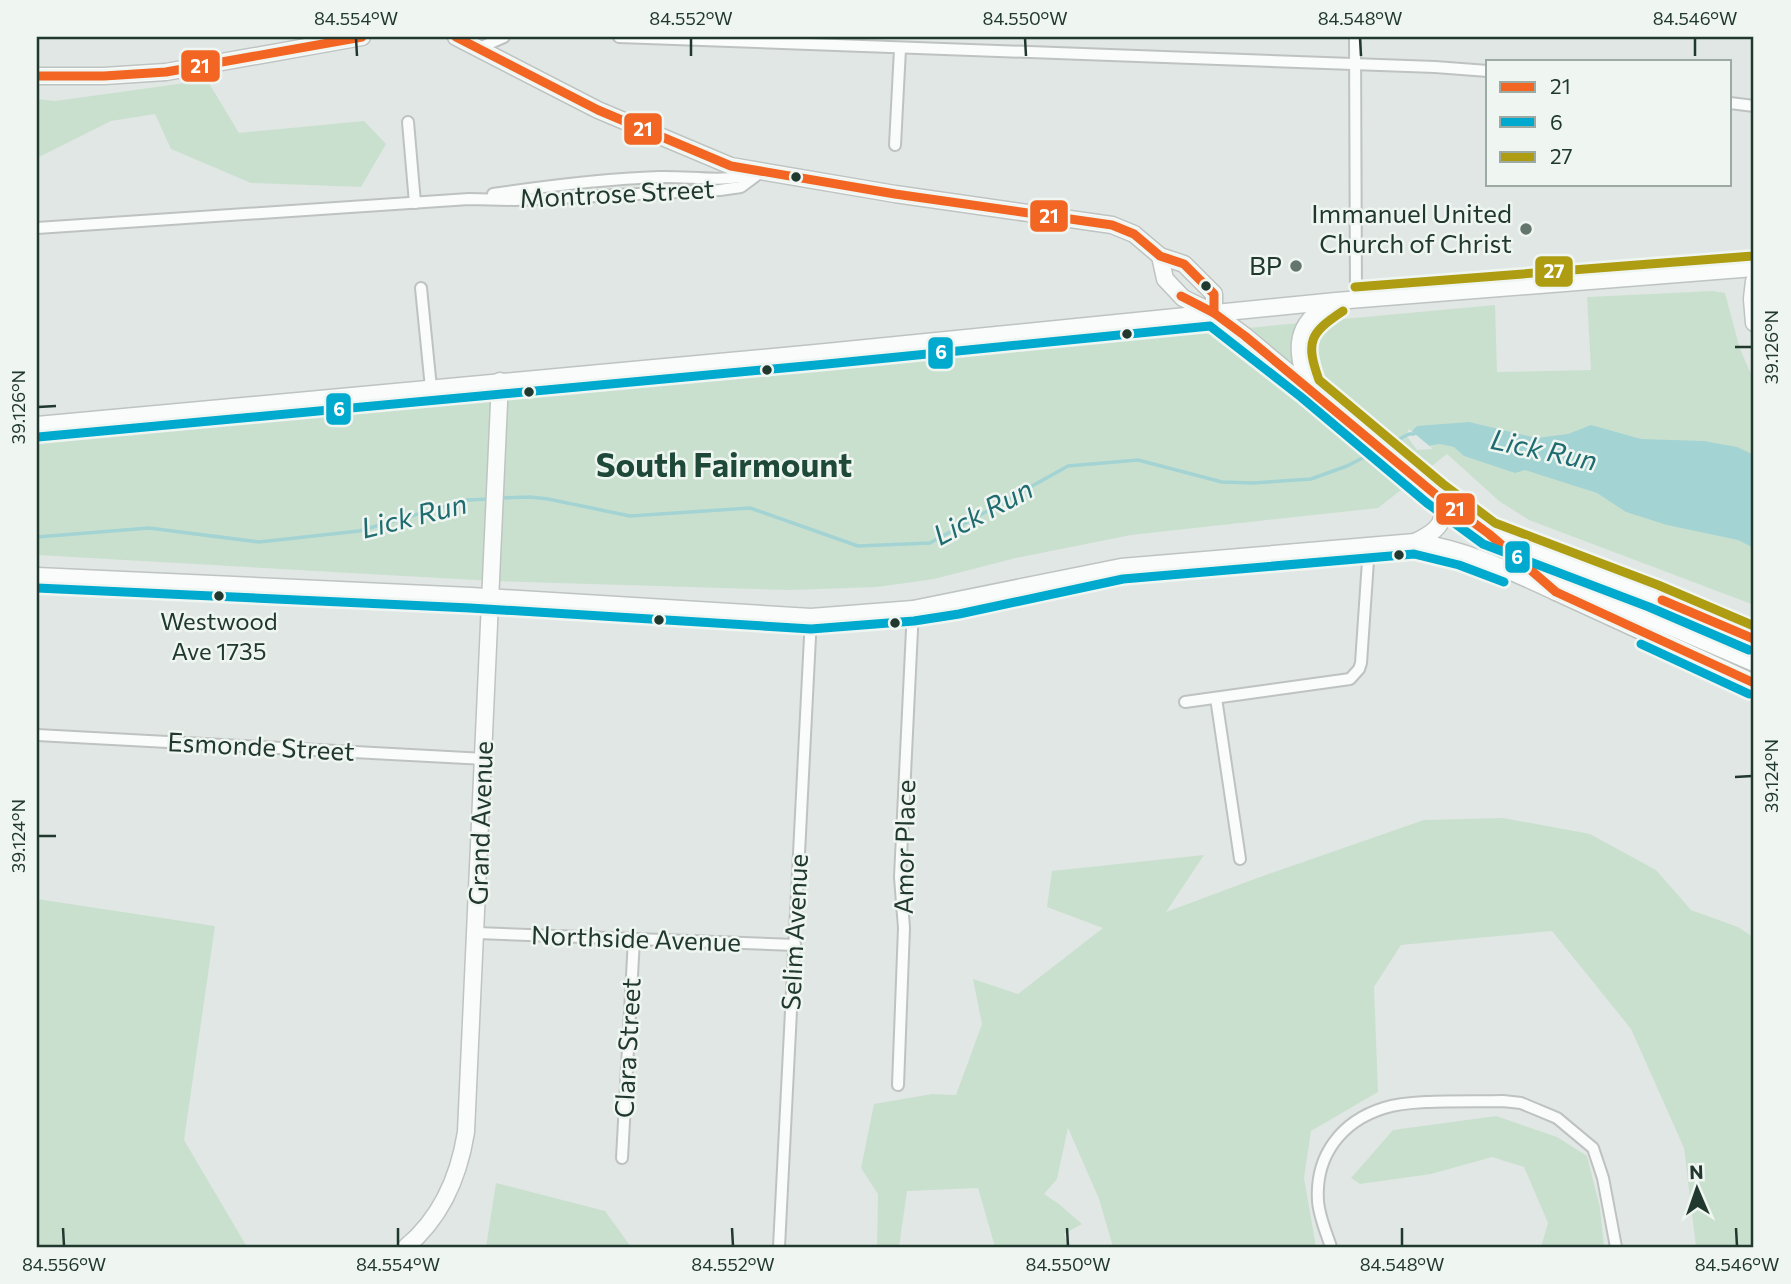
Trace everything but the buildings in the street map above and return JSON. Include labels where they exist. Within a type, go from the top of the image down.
[{"type":"main road","points":[[37,76],[166,72],[362,37]]},
{"type":"main road","points":[[456,37],[522,73],[623,121],[731,166],[895,194],[1092,220],[1112,225],[1134,234],[1160,256],[1184,264],[1214,294],[1214,313]]},
{"type":"main road","points":[[1160,256],[1164,279],[1183,298],[1214,313],[1309,387],[1556,592]]},
{"type":"main road","points":[[37,425],[826,352],[1336,300],[1754,268]]},
{"type":"main road","points":[[1754,281],[1754,323]]},
{"type":"main road","points":[[1309,387],[1299,361],[1300,337],[1311,318],[1336,300]]},
{"type":"main road","name":"Grand Avenue","points":[[407,1247],[428,1225],[454,1183],[466,1132],[485,759],[500,381]]},
{"type":"main road","points":[[1416,542],[1433,534],[1441,523],[1443,508],[1435,494]]},
{"type":"main road","points":[[1489,534],[1654,596],[1754,639]]},
{"type":"main road","points":[[37,576],[811,617],[913,609],[1121,567],[1416,542],[1445,546],[1471,554],[1753,683]]},
{"type":"main road","points":[[1522,563],[1754,663]]},
{"type":"street","points":[[480,48],[504,37]]},
{"type":"street","points":[[619,37],[1435,66],[1486,72]]},
{"type":"street","points":[[1355,37],[1356,299]]},
{"type":"street","points":[[895,145],[900,48]]},
{"type":"street","points":[[1732,103],[1754,106]]},
{"type":"street","points":[[408,122],[415,202]]},
{"type":"street","name":"Montrose Street","points":[[37,228],[415,202],[720,190],[741,187],[761,172]]},
{"type":"street","points":[[421,288],[431,388]]},
{"type":"street","points":[[1185,702],[1343,682],[1355,675],[1361,663],[1369,546]]},
{"type":"street","name":"Amor Place","points":[[898,1085],[904,928],[900,877],[913,609]]},
{"type":"street","name":"Selim Avenue","points":[[779,1247],[811,617]]},
{"type":"street","points":[[1216,698],[1240,859]]},
{"type":"street","name":"Esmonde Street","points":[[37,735],[485,759]]},
{"type":"street","name":"Northside Avenue","points":[[477,933],[795,945]]},
{"type":"street","name":"Clara Street","points":[[622,1158],[634,939]]},
{"type":"street","points":[[1331,1247],[1318,1201],[1324,1158],[1334,1139],[1367,1115],[1387,1107],[1503,1101],[1521,1103],[1557,1118],[1593,1149],[1603,1178],[1616,1247]]},
{"type":"green space","points":[[207,80],[239,133],[364,121],[386,144],[361,187],[251,183],[171,149],[155,114],[111,121],[37,158],[37,99],[55,101]]},
{"type":"green space","points":[[1713,291],[1725,293],[1740,349],[1754,381],[1754,605],[1529,520],[1499,501],[1447,454],[1378,508],[1131,535],[1016,558],[934,579],[877,587],[791,590],[492,581],[37,555],[37,440],[1495,305],[1497,372],[1591,370],[1587,297]]},
{"type":"green space","points":[[1503,818],[1590,834],[1656,870],[1691,910],[1738,927],[1754,938],[1754,1247],[1696,1247],[1684,1148],[1631,1029],[1552,931],[1401,945],[1374,987],[1378,1092],[1311,1131],[1304,1178],[1316,1247],[1113,1247],[1099,1199],[1068,1128],[1057,1179],[1044,1194],[1082,1224],[1064,1234],[1069,1247],[995,1247],[978,1188],[907,1191],[899,1247],[877,1247],[878,1194],[861,1168],[874,1104],[932,1094],[956,1095],[982,1024],[973,979],[1018,994],[1103,928],[1047,907],[1052,871],[1204,855],[1166,912],[1424,820]]},
{"type":"green space","points":[[37,899],[215,926],[184,1140],[247,1247],[37,1247]]},
{"type":"green space","points":[[1496,1116],[1557,1137],[1587,1156],[1600,1208],[1604,1247],[1541,1247],[1548,1223],[1524,1167],[1492,1157],[1431,1174],[1360,1184],[1351,1178],[1393,1130]]},
{"type":"green space","points":[[496,1183],[605,1211],[631,1247],[486,1247]]},
{"type":"water","points":[[1469,422],[1537,438],[1568,434],[1591,425],[1641,439],[1704,441],[1737,447],[1754,455],[1754,548],[1738,540],[1667,525],[1626,512],[1597,493],[1525,470],[1515,473],[1464,456],[1454,447],[1440,444],[1420,447],[1409,434],[1417,426]]},
{"type":"pier","points":[[1409,429],[1433,449],[1417,450],[1406,435]]},
{"type":"waterway","name":"Lick Run","points":[[1386,446],[1414,434]]},
{"type":"waterway","name":"Lick Run","points":[[498,498],[548,499],[630,516],[750,508],[858,546],[930,543],[1068,466],[1138,460],[1222,482],[1253,483],[1311,479],[1347,466],[1376,451]]},
{"type":"waterway","name":"Lick Run","points":[[37,537],[149,528],[259,542],[359,531],[467,500],[490,499]]},
{"type":"transit line","name":"21","points":[[37,76],[166,72],[362,37]]},
{"type":"transit line","name":"21","points":[[456,37],[598,110],[731,166],[895,194],[1112,225],[1134,234],[1160,256],[1184,264],[1214,294],[1214,313]]},
{"type":"transit line","name":"27","points":[[1355,287],[1753,256]]},
{"type":"transit line","name":"21","points":[[1181,296],[1214,313],[1245,336],[1435,494],[1489,534],[1556,592],[1754,683]]},
{"type":"transit line","name":"27","points":[[1343,311],[1323,326],[1313,339],[1312,356],[1319,380],[1443,484],[1495,523],[1658,585],[1754,626]]},
{"type":"transit line","name":"6","points":[[38,437],[1210,326],[1301,397],[1427,503],[1483,544],[1649,607],[1749,650]]},
{"type":"transit line","name":"6","points":[[37,588],[470,608],[811,629],[914,621],[959,614],[1123,579],[1414,554],[1459,565],[1504,582]]},
{"type":"transit line","name":"21","points":[[1662,600],[1754,639]]},
{"type":"transit line","name":"6","points":[[1641,644],[1749,694]]},
{"type":"place","name":"Immanuel United Church of Christ","points":[[1526,229]]},
{"type":"place","name":"BP","points":[[1296,266]]},
{"type":"place","name":"Westwood Ave 1735","points":[[219,596]]},
{"type":"district","name":"South Fairmount","points":[[724,465]]}]
